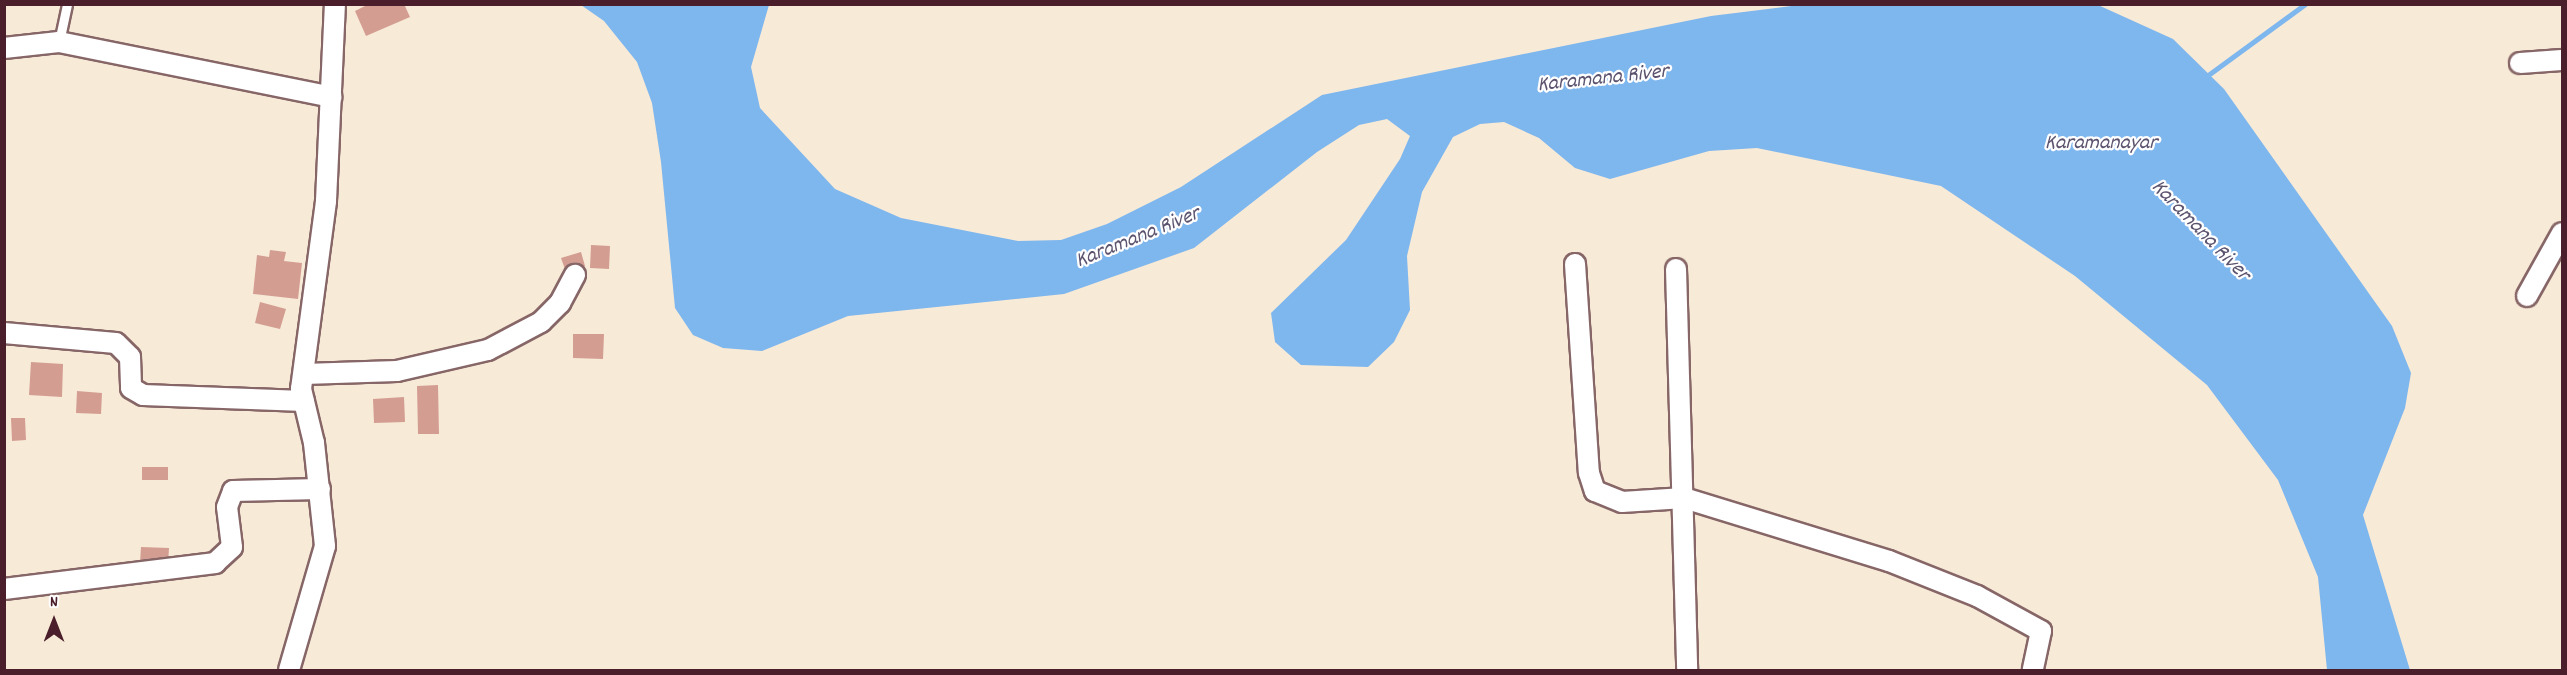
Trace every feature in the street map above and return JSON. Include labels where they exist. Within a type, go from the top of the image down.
[{"type":"street","points":[[289,670],[325,546],[320,489],[304,401],[303,374],[326,201],[335,4]]},
{"type":"street","points":[[4,48],[59,42],[332,97]]},
{"type":"street","points":[[2520,63],[2562,60]]},
{"type":"street","points":[[2526,296],[2562,233]]},
{"type":"street","points":[[1575,264],[1589,474],[1595,490],[1622,502],[1684,498],[1889,561],[2028,620],[2041,631],[2033,670]]},
{"type":"street","points":[[1676,269],[1687,670]]},
{"type":"street","points":[[303,374],[397,371],[488,350],[542,322],[560,303],[575,275]]},
{"type":"street","points":[[4,333],[116,343],[130,357],[131,387],[143,395],[304,401]]},
{"type":"street","points":[[4,589],[215,563],[232,547],[227,507],[233,491],[320,489]]},
{"type":"lane","points":[[59,42],[67,4]]},
{"type":"water","name":"Karamanayar","points":[[581,5],[769,5],[751,67],[760,108],[835,189],[901,218],[1018,241],[1061,240],[1107,224],[1181,187],[1322,95],[1711,16],[1799,5],[2098,5],[2173,39],[2224,89],[2392,326],[2411,373],[2405,408],[2363,515],[2410,670],[2327,670],[2318,577],[2278,480],[2207,385],[2075,276],[1941,186],[1757,148],[1709,151],[1610,179],[1575,168],[1539,138],[1504,122],[1480,124],[1453,137],[1422,192],[1407,256],[1410,310],[1394,342],[1368,367],[1301,365],[1275,342],[1271,313],[1346,240],[1400,159],[1410,136],[1387,119],[1359,125],[1317,152],[1194,248],[1064,294],[848,316],[762,351],[723,348],[693,335],[675,308],[661,162],[652,103],[637,62],[604,21]]},
{"type":"building","points":[[369,4],[404,4],[410,17],[366,36],[355,11]]},
{"type":"building","points":[[591,245],[610,246],[609,269],[590,268]]},
{"type":"building","points":[[270,250],[286,252],[284,261],[302,263],[298,299],[253,294],[257,255],[269,257]]},
{"type":"building","points":[[581,252],[585,266],[566,272],[561,258]]},
{"type":"building","points":[[260,302],[286,309],[280,329],[255,323]]},
{"type":"building","points":[[573,334],[604,334],[603,359],[573,358]]},
{"type":"building","points":[[31,362],[63,364],[62,397],[29,395]]},
{"type":"building","points":[[438,385],[439,434],[418,434],[417,386]]},
{"type":"building","points":[[77,391],[102,393],[101,414],[76,413]]},
{"type":"building","points":[[404,397],[405,422],[374,423],[373,399]]},
{"type":"building","points":[[11,418],[25,418],[26,440],[12,441]]},
{"type":"building","points":[[142,467],[168,467],[168,480],[142,480]]},
{"type":"building","points":[[141,547],[169,548],[167,580],[139,579]]},
{"type":"waterway","points":[[2204,78],[2305,4]]},
{"type":"water label","name":"Karamana River","points":[[1603,79]]},
{"type":"water label","name":"Karamana River","points":[[2200,231]]},
{"type":"water label","name":"Karamana River","points":[[1138,238]]}]
